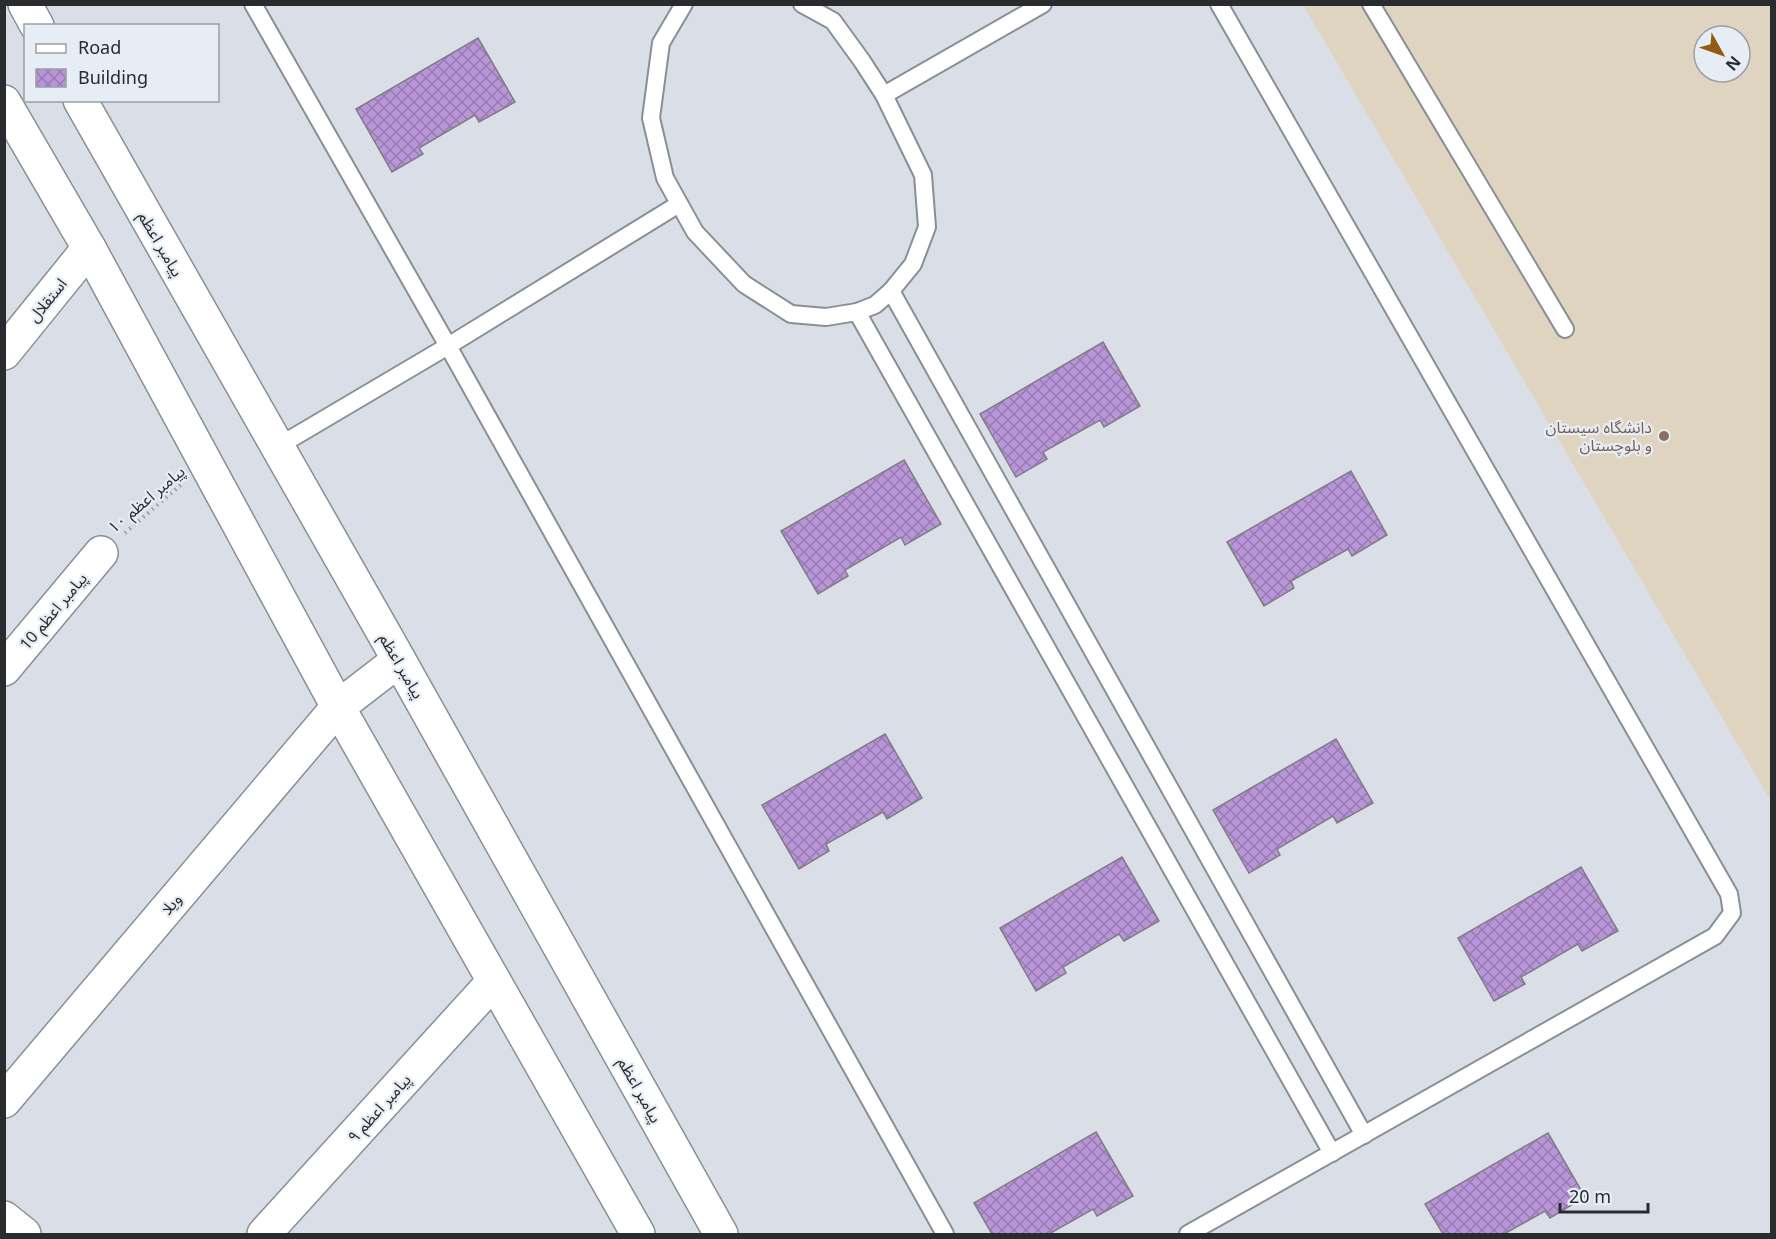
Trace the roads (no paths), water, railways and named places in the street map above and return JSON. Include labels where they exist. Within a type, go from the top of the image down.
[{"type":"main road","points":[[25,4],[36,24]]},
{"type":"main road","points":[[4,102],[89,248],[338,707],[638,1234]]},
{"type":"main road","name":"پیامبر اعظم","points":[[81,102],[399,660],[721,1234]]},
{"type":"main road","name":"استقلال","points":[[4,353],[89,248]]},
{"type":"main road","name":"پیامبر اعظم 10","points":[[4,669],[101,553]]},
{"type":"main road","name":"ویلا","points":[[4,1101],[338,707],[399,660]]},
{"type":"main road","name":"پیامبر اعظم ۹","points":[[264,1234],[494,981]]},
{"type":"main road","points":[[4,1218],[24,1234]]},
{"type":"lane","points":[[253,4],[448,346],[945,1234]]},
{"type":"lane","points":[[684,4],[661,43],[651,118],[665,178],[695,231],[744,284],[791,314],[826,317],[857,312],[874,304],[891,291],[913,264],[927,227],[923,176],[884,95],[833,21],[802,4]]},
{"type":"lane","points":[[884,95],[1043,4]]},
{"type":"lane","points":[[1188,1234],[1715,936],[1732,913],[1729,894],[1220,4]]},
{"type":"lane","points":[[1371,4],[1565,329]]},
{"type":"lane","points":[[277,447],[448,346],[679,204]]},
{"type":"lane","points":[[891,291],[1364,1135]]},
{"type":"lane","points":[[857,312],[1332,1153]]},
{"type":"place","name":"دانشگاه سیستان و بلوچستان","points":[[1664,436]]}]
